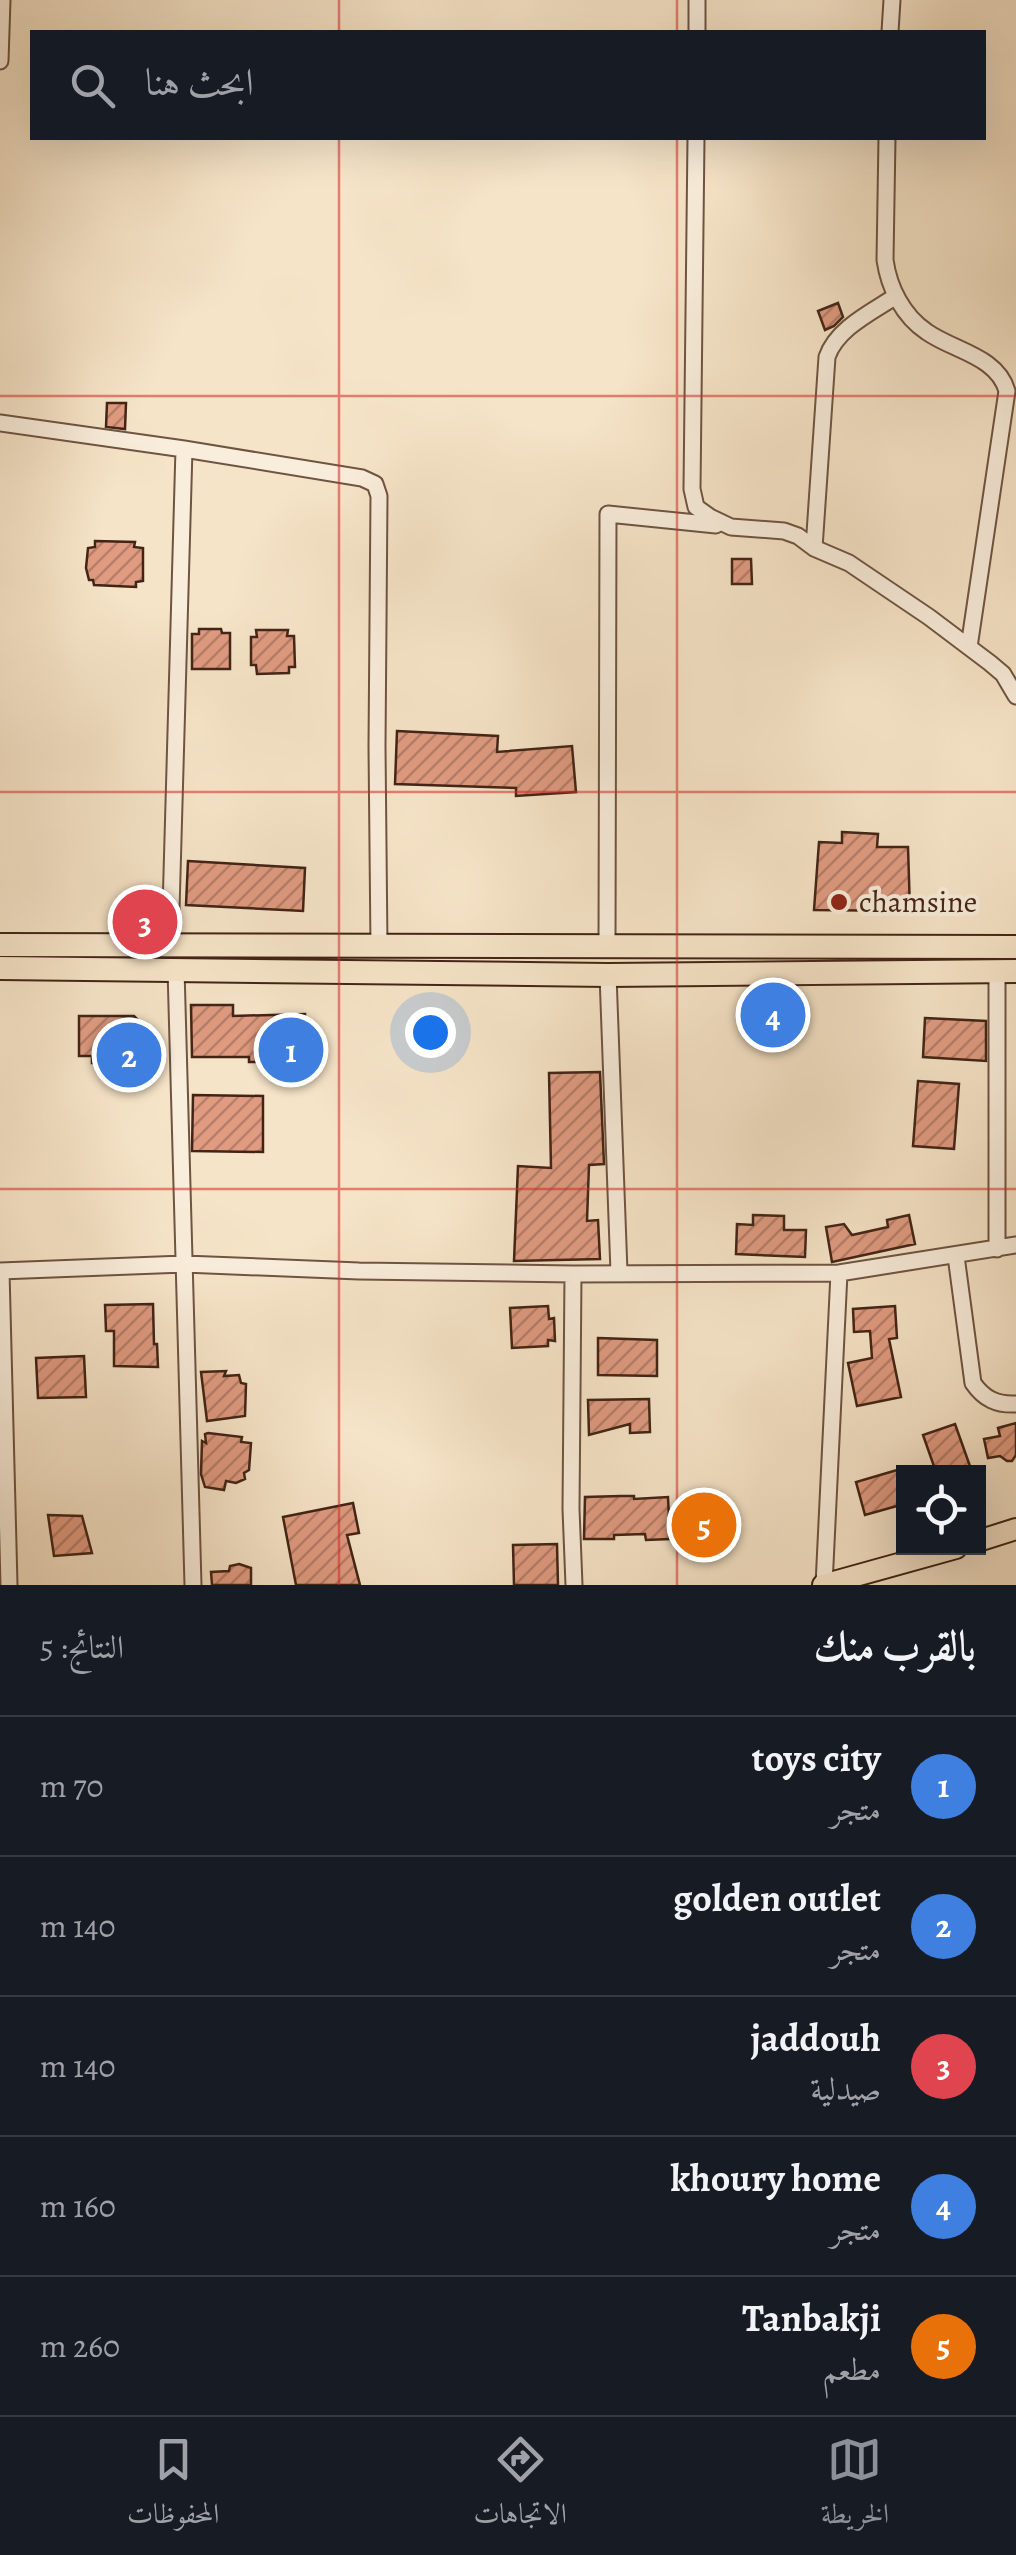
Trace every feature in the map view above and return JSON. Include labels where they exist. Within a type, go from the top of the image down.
[{"type":"highway","points":[[0,945],[1016,946]]},
{"type":"highway","points":[[0,968],[608,975],[1009,973]]},
{"type":"main road","points":[[986,1538],[1016,1529]]},
{"type":"main road","points":[[824,1585],[931,1555]]},
{"type":"street","points":[[0,61],[2,0]]},
{"type":"street","points":[[697,30],[698,0]]},
{"type":"street","points":[[890,30],[892,0]]},
{"type":"street","points":[[696,140],[692,488],[696,508],[701,513],[731,526]]},
{"type":"street","points":[[887,140],[885,260],[896,296],[928,333],[996,370],[1007,390],[969,646]]},
{"type":"street","points":[[814,548],[828,357],[844,332],[896,296]]},
{"type":"street","points":[[0,423],[184,448],[362,478],[375,484],[379,946]]},
{"type":"street","points":[[170,945],[184,448]]},
{"type":"street","points":[[607,947],[608,514],[784,531],[798,536],[848,563],[969,646],[1003,674],[1016,696]]},
{"type":"street","points":[[176,969],[194,1585]]},
{"type":"street","points":[[997,1249],[1009,973]]},
{"type":"street","points":[[608,975],[619,1272]]},
{"type":"street","points":[[9,1585],[0,1271],[184,1264],[573,1274],[839,1273],[1016,1245]]},
{"type":"street","points":[[956,1256],[973,1383],[996,1402],[1016,1404]]},
{"type":"street","points":[[824,1585],[839,1273]]},
{"type":"street","points":[[573,1274],[574,1585]]},
{"type":"building","points":[[838,303],[843,317],[825,330],[818,311]]},
{"type":"building","points":[[107,403],[126,403],[125,429],[106,427]]},
{"type":"building","points":[[95,541],[135,542],[134,547],[143,548],[143,581],[136,582],[136,587],[94,585],[86,568],[88,548],[95,547]]},
{"type":"building","points":[[732,559],[751,559],[752,584],[732,584]]},
{"type":"building","points":[[199,629],[230,633],[230,669],[192,669],[192,634],[199,634]]},
{"type":"building","points":[[256,630],[288,630],[287,636],[294,636],[295,667],[289,667],[289,673],[257,674],[256,665],[251,665],[251,637],[257,637]]},
{"type":"building","points":[[397,731],[498,736],[497,752],[572,746],[576,792],[516,796],[516,788],[395,784]]},
{"type":"building","points":[[842,832],[878,834],[877,847],[908,847],[910,911],[814,910],[819,842],[842,843]]},
{"type":"building","points":[[188,861],[305,868],[303,911],[186,905]]},
{"type":"building","points":[[191,1005],[233,1005],[233,1016],[305,1014],[306,1061],[192,1057]]},
{"type":"building","points":[[79,1016],[134,1016],[143,1025],[144,1057],[109,1058],[109,1063],[92,1063],[92,1056],[79,1056]]},
{"type":"building","points":[[925,1018],[986,1021],[986,1061],[923,1057]]},
{"type":"building","points":[[600,1072],[604,1164],[589,1165],[587,1221],[598,1220],[600,1259],[514,1261],[518,1166],[551,1168],[549,1073]]},
{"type":"building","points":[[918,1081],[959,1084],[954,1149],[913,1146]]},
{"type":"building","points":[[193,1095],[263,1096],[263,1152],[192,1151]]},
{"type":"building","points":[[753,1215],[784,1216],[784,1230],[806,1230],[805,1257],[736,1254],[737,1224],[753,1225]]},
{"type":"building","points":[[909,1215],[915,1244],[832,1262],[826,1227],[844,1224],[852,1235],[888,1227],[887,1220]]},
{"type":"building","points":[[153,1304],[158,1367],[114,1366],[114,1331],[106,1331],[105,1305]]},
{"type":"building","points":[[548,1306],[549,1319],[554,1318],[555,1341],[548,1340],[548,1346],[512,1348],[510,1308]]},
{"type":"building","points":[[895,1306],[897,1338],[889,1339],[901,1397],[857,1406],[848,1363],[872,1358],[870,1331],[854,1332],[853,1309]]},
{"type":"building","points":[[598,1338],[657,1340],[657,1376],[598,1375]]},
{"type":"building","points":[[84,1356],[86,1397],[38,1398],[36,1358]]},
{"type":"building","points":[[226,1371],[224,1376],[239,1375],[241,1383],[246,1384],[245,1416],[207,1421],[201,1372]]},
{"type":"building","points":[[649,1399],[650,1432],[630,1433],[630,1424],[589,1435],[588,1400]]},
{"type":"building","points":[[1016,1423],[1016,1455],[1012,1461],[1000,1456],[988,1458],[984,1439],[1000,1436],[998,1428]]},
{"type":"building","points":[[955,1424],[970,1465],[934,1465],[923,1435]]},
{"type":"building","points":[[208,1433],[242,1437],[241,1442],[251,1443],[245,1479],[236,1483],[226,1481],[224,1490],[205,1487],[201,1474],[202,1441],[206,1443]]},
{"type":"building","points":[[896,1470],[896,1506],[865,1515],[856,1482]]},
{"type":"building","points":[[585,1497],[668,1497],[670,1539],[646,1540],[645,1534],[584,1539]]},
{"type":"building","points":[[353,1503],[359,1533],[347,1535],[360,1585],[296,1585],[283,1517]]},
{"type":"building","points":[[48,1515],[82,1516],[92,1553],[54,1556]]},
{"type":"building","points":[[557,1544],[558,1585],[514,1585],[513,1545]]},
{"type":"building","points":[[230,1566],[251,1568],[251,1585],[212,1585],[211,1572],[229,1571]]},
{"type":"place","name":"chamsine","points":[[839,902]]},
{"type":"place","name":"jaddouh","points":[[145,922]]},
{"type":"place","name":"khoury home","points":[[773,1015]]},
{"type":"place","name":"toys city","points":[[291,1050]]},
{"type":"place","name":"golden outlet","points":[[129,1055]]},
{"type":"place","name":"Tanbakji","points":[[704,1525]]}]
